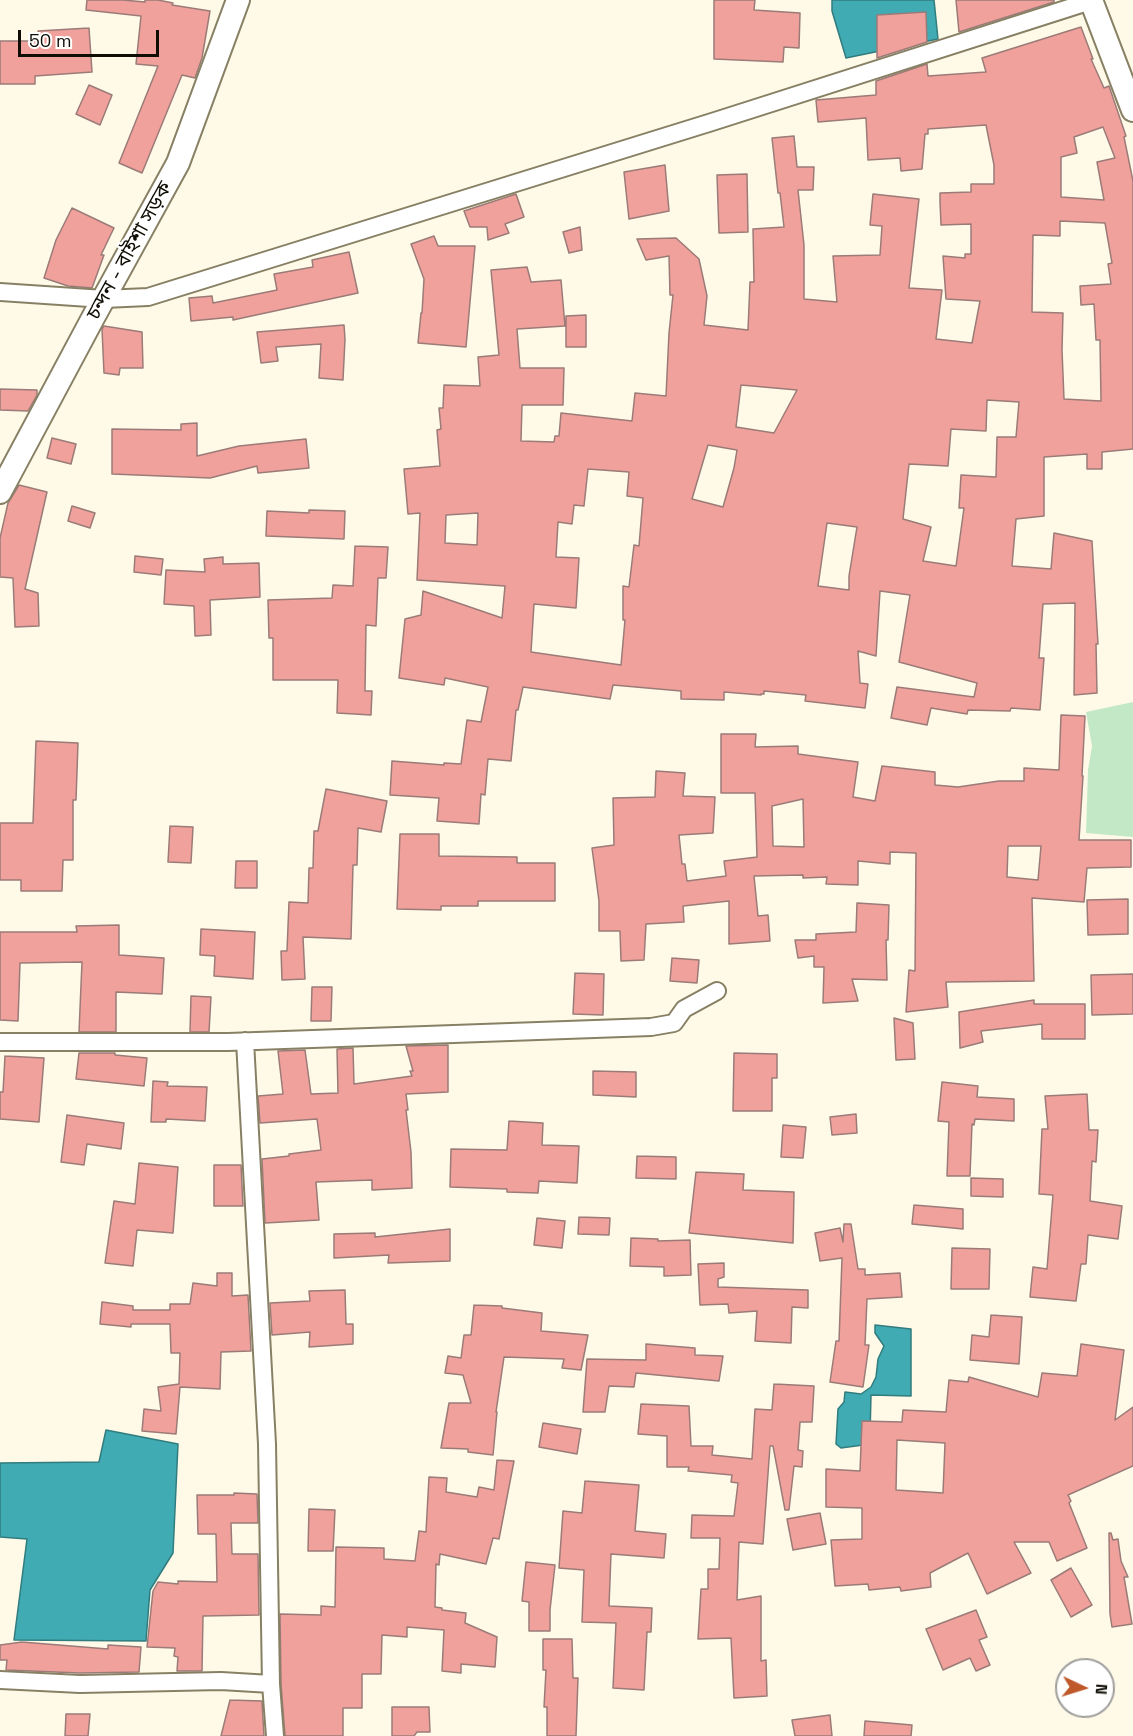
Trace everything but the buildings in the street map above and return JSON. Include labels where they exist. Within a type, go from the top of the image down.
[{"type":"main road","name":"চন্দন - বাইশা সড়ক","points":[[0,492],[178,163],[238,0]]},
{"type":"main road","points":[[1091,0],[1133,110]]},
{"type":"street","points":[[0,292],[104,299],[148,297],[723,119],[1091,0]]},
{"type":"street","points":[[0,1042],[245,1041],[651,1027],[674,1023],[684,1010],[717,991]]},
{"type":"street","points":[[245,1041],[267,1444],[271,1684],[275,1736]]},
{"type":"street","points":[[0,1680],[80,1684],[221,1682],[271,1684]]},
{"type":"green space","points":[[1133,702],[1133,837],[1086,833],[1088,770],[1092,746],[1086,712]]},
{"type":"water","points":[[832,0],[934,0],[938,39],[846,58],[832,11]]},
{"type":"water","points":[[875,1325],[911,1329],[911,1396],[871,1395],[870,1436],[863,1445],[841,1448],[836,1444],[838,1409],[844,1402],[845,1392],[861,1394],[871,1387],[876,1377],[878,1359],[884,1346],[875,1333]]},
{"type":"water","points":[[106,1430],[178,1444],[173,1553],[150,1590],[146,1641],[14,1640],[27,1539],[0,1537],[0,1463],[99,1462]]}]
